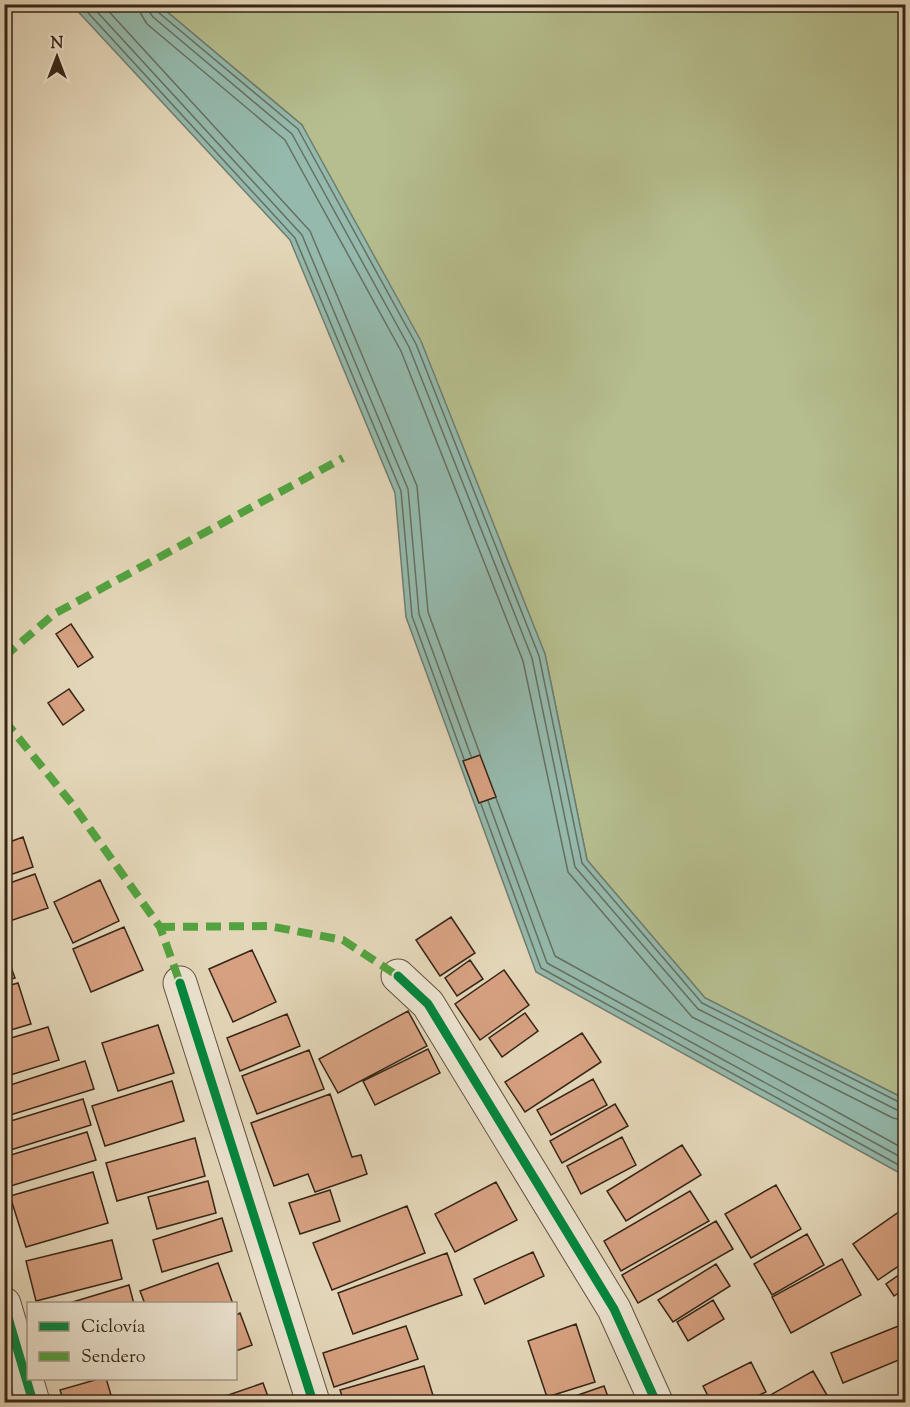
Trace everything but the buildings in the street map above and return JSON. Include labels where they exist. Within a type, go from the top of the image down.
[{"type":"street","points":[[398,976],[428,1004],[602,1289],[656,1402]]},
{"type":"street","points":[[180,983],[313,1402]]},
{"type":"street","points":[[4,1304],[33,1402]]},
{"type":"green space","points":[[159,5],[905,5],[905,1099],[705,998],[587,860],[545,654],[302,125]]},
{"type":"water","points":[[72,5],[159,5],[302,125],[421,341],[545,654],[587,860],[705,998],[905,1099],[905,1176],[536,972],[406,617],[395,493],[290,240]]},
{"type":"marked path","points":[[4,657],[54,614],[343,458]]},
{"type":"marked path","points":[[4,720],[73,805],[160,927],[180,983]]},
{"type":"marked path","points":[[160,927],[269,926],[343,940],[398,976]]},
{"type":"cycle path","points":[[398,976],[428,1004],[614,1309],[656,1402]]},
{"type":"cycle path","points":[[180,983],[313,1402]]},
{"type":"cycle path","points":[[4,1304],[33,1402]]}]
